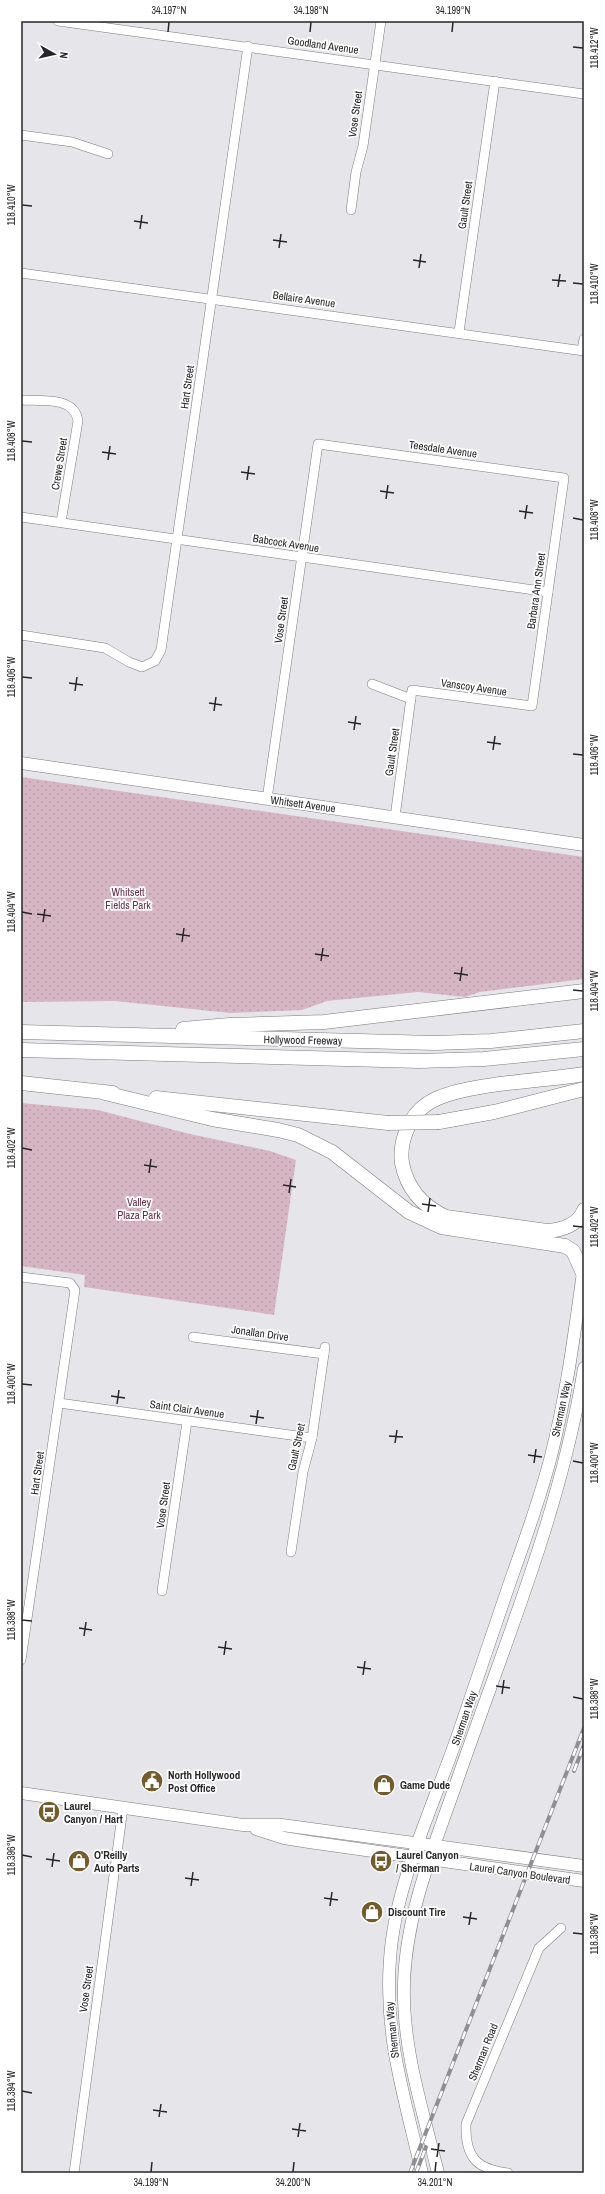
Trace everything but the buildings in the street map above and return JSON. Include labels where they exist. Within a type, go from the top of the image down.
[{"type":"highway","points":[[121,1035],[229,1026],[324,1022],[584,991]]},
{"type":"highway","name":"Hollywood Freeway","points":[[21,1032],[435,1043],[491,1041],[584,1031]]},
{"type":"highway","points":[[21,1044],[440,1054],[520,1049],[584,1042]]},
{"type":"highway","points":[[21,1050],[418,1061],[484,1059],[584,1049]]},
{"type":"highway","points":[[21,1058],[430,1069],[478,1068],[584,1058]]},
{"type":"highway","points":[[584,1074],[463,1090],[436,1098],[417,1112],[407,1128],[402,1159],[407,1180],[418,1198],[430,1208],[446,1217],[547,1231],[557,1230],[568,1226],[576,1221],[584,1210]]},
{"type":"highway","points":[[21,1083],[388,1123],[439,1122],[468,1117],[584,1089]]},
{"type":"highway","points":[[105,1093],[212,1119],[278,1130],[298,1135],[332,1152],[421,1219],[441,1228],[462,1232],[565,1246],[573,1251],[583,1268]]},
{"type":"main road","name":"Whitsett Avenue","points":[[21,763],[395,816],[584,845]]},
{"type":"main road","name":"Sherman Way","points":[[422,2173],[394,2060],[389,2008],[390,1956],[395,1925],[412,1858],[450,1760],[543,1485],[552,1454],[564,1402],[583,1268]]},
{"type":"main road","name":"Sherman Way","points":[[438,2173],[410,2058],[404,2008],[405,1957],[410,1927],[428,1860],[435,1844],[557,1491],[578,1406],[584,1368]]},
{"type":"main road","points":[[564,1402],[578,1406]]},
{"type":"main road","points":[[552,1454],[566,1459]]},
{"type":"main road","points":[[543,1485],[557,1491]]},
{"type":"main road","points":[[480,1671],[493,1676]]},
{"type":"main road","name":"Laurel Canyon Boulevard","points":[[21,1793],[243,1825],[282,1825],[435,1844],[584,1866]]},
{"type":"main road","name":"Laurel Canyon Boulevard","points":[[243,1825],[284,1838],[412,1858],[584,1881]]},
{"type":"street","name":"Goodland Avenue","points":[[58,21],[248,46],[584,94]]},
{"type":"street","name":"Vose Street","points":[[351,210],[356,172],[363,146],[381,21]]},
{"type":"street","name":"Hart Street","points":[[21,635],[92,646],[114,652],[129,662],[142,667],[155,661],[163,642],[248,46]]},
{"type":"street","name":"Gault Street","points":[[459,332],[495,81]]},
{"type":"street","points":[[21,135],[72,142],[108,154]]},
{"type":"street","name":"Bellaire Avenue","points":[[21,273],[459,332],[583,351]]},
{"type":"street","points":[[583,351],[584,339]]},
{"type":"street","name":"Crewe Street","points":[[21,400],[59,403],[70,406],[74,410],[78,421],[62,522]]},
{"type":"street","name":"Vose Street","points":[[267,799],[318,444]]},
{"type":"street","name":"Teesdale Avenue","points":[[318,444],[564,478]]},
{"type":"street","name":"Barbara Ann Street","points":[[532,706],[564,478]]},
{"type":"street","name":"Babcock Avenue","points":[[21,517],[178,538],[302,558],[548,592]]},
{"type":"street","name":"Vanscoy Avenue","points":[[372,684],[412,695],[532,706]]},
{"type":"street","name":"Gault Street","points":[[395,816],[412,695]]},
{"type":"street","name":"Hart Street","points":[[21,1277],[70,1283],[75,1290],[21,1660]]},
{"type":"street","name":"Jonallan Drive","points":[[193,1337],[324,1350]]},
{"type":"street","name":"Gault Street","points":[[291,1552],[303,1472],[312,1438],[324,1350]]},
{"type":"street","name":"Saint Clair Avenue","points":[[59,1403],[187,1422],[312,1438]]},
{"type":"street","name":"Vose Street","points":[[162,1591],[187,1422]]},
{"type":"street","name":"Vose Street","points":[[74,2173],[123,1808]]},
{"type":"street","name":"Sherman Road","points":[[508,2173],[486,2169],[479,2165],[468,2145],[466,2124],[539,1948],[561,1928]]},
{"type":"green space","name":"Whitsett Fields Park","points":[[21,777],[584,857],[584,979],[480,992],[465,997],[418,992],[327,1001],[302,1010],[230,1013],[115,1001],[21,1002]]},
{"type":"green space","name":"Valley Plaza Park","points":[[21,1103],[98,1110],[190,1134],[270,1151],[296,1160],[274,1315],[84,1287],[85,1275],[21,1266]]},
{"type":"railway","points":[[410,2173],[584,1728]]},
{"type":"railway","points":[[574,1771],[584,1745]]},
{"type":"railway","points":[[416,2173],[426,2147]]},
{"type":"place","name":"North Hollywood Post Office","points":[[152,1781]]},
{"type":"place","name":"Game Dude","points":[[384,1785]]},
{"type":"place","name":"Laurel Canyon / Hart","points":[[49,1812]]},
{"type":"place","name":"O'Reilly Auto Parts","points":[[79,1861]]},
{"type":"place","name":"Laurel Canyon / Sherman","points":[[381,1861]]},
{"type":"place","name":"Discount Tire","points":[[372,1912]]}]
